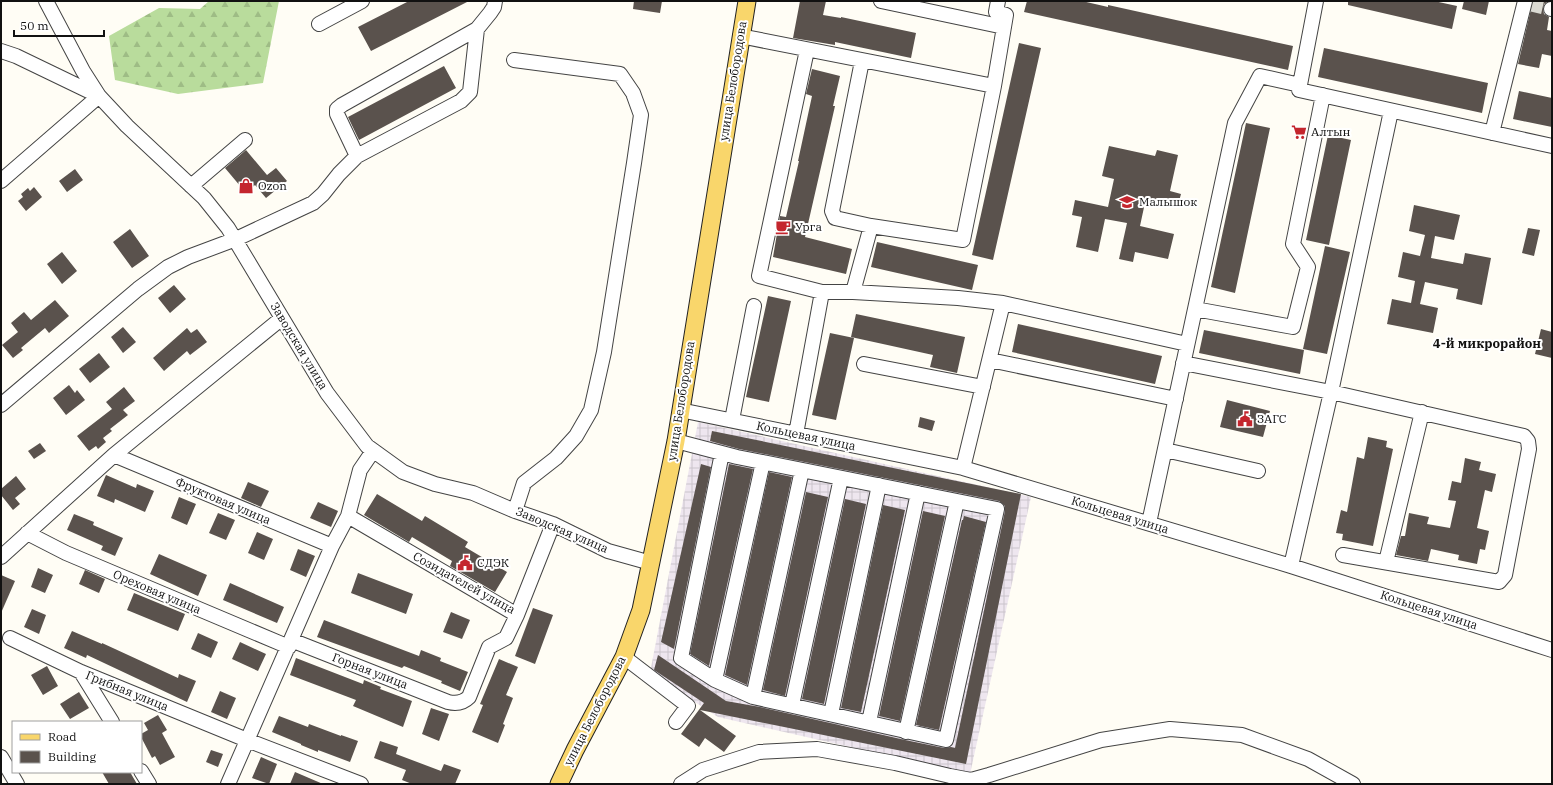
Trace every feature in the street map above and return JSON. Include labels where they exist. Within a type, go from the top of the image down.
[{"type":"main road","name":"улица Белобородова","points":[[559,784],[575,750],[624,657],[641,610],[676,441],[740,36],[747,1]]},
{"type":"street","name":"Заводская улица","points":[[46,1],[78,62],[99,96],[127,126],[191,186],[218,215],[236,239],[327,393],[367,446],[403,472],[435,484],[473,493],[515,511],[553,524],[608,550],[651,564]]},
{"type":"street","points":[[319,24],[362,1]]},
{"type":"street","points":[[357,156],[337,114],[337,109],[477,29],[494,7],[495,1]]},
{"type":"street","points":[[881,1],[1004,27]]},
{"type":"street","points":[[862,61],[832,212],[834,218],[872,226],[963,240],[994,86],[1006,15],[996,12],[998,1]]},
{"type":"street","points":[[1316,1],[1299,90],[1552,146]]},
{"type":"street","points":[[1492,133],[1526,3]]},
{"type":"street","points":[[1,405],[138,289],[168,267],[194,254],[236,239],[313,202],[323,194],[339,174],[357,156],[461,101],[470,92],[477,29]]},
{"type":"street","points":[[740,36],[994,86]]},
{"type":"street","points":[[807,50],[760,276],[822,292],[854,292],[958,298],[1003,303],[1187,344]]},
{"type":"street","points":[[1,51],[16,56],[99,96],[1,181]]},
{"type":"street","points":[[514,60],[620,74],[633,93],[641,115],[604,352],[591,410],[576,436],[556,458],[524,483],[515,511]]},
{"type":"street","points":[[1149,523],[1235,123],[1260,76],[1300,85]]},
{"type":"street","points":[[1195,309],[1293,327],[1308,267],[1293,244],[1323,95]]},
{"type":"street","points":[[1291,566],[1331,392],[1391,111]]},
{"type":"street","points":[[191,186],[245,140]]},
{"type":"street","points":[[854,292],[872,226]]},
{"type":"street","points":[[796,434],[822,292]]},
{"type":"street","points":[[964,468],[1003,303]]},
{"type":"street","points":[[732,420],[754,306]]},
{"type":"street","points":[[1,557],[114,455],[282,318]]},
{"type":"street","points":[[990,360],[1176,399]]},
{"type":"street","points":[[1183,363],[1331,392],[1422,412],[1524,436],[1528,441],[1529,449],[1505,575],[1499,582],[1343,555]]},
{"type":"street","points":[[864,364],[983,387]]},
{"type":"street","name":"Кольцевая улица","points":[[680,410],[964,468],[1291,566],[1552,650]]},
{"type":"street","points":[[1386,562],[1422,412]]},
{"type":"street","points":[[676,441],[763,462],[997,509],[946,740],[753,697],[715,680],[681,658],[722,453]]},
{"type":"street","points":[[1165,450],[1258,471]]},
{"type":"street","points":[[228,784],[332,546],[348,516],[360,470],[373,451]]},
{"type":"street","name":"Фруктовая улица","points":[[114,455],[332,546]]},
{"type":"street","points":[[715,680],[763,462]]},
{"type":"street","points":[[753,697],[802,470]]},
{"type":"street","points":[[792,705],[842,478]]},
{"type":"street","points":[[831,714],[879,485]]},
{"type":"street","points":[[869,722],[918,493]]},
{"type":"street","points":[[906,732],[957,501]]},
{"type":"street","name":"Созидателей улица","points":[[348,516],[517,615],[553,524]]},
{"type":"street","name":"Ореховая улица","points":[[27,533],[66,554],[290,644]]},
{"type":"street","name":"Горная улица","points":[[290,644],[457,704],[469,697],[489,647],[506,638],[517,615]]},
{"type":"street","name":"Грибная улица","points":[[10,638],[81,672],[247,740],[361,784]]},
{"type":"street","points":[[624,657],[688,706],[676,722]]},
{"type":"street","points":[[81,672],[111,721]]},
{"type":"street","points":[[681,784],[703,770],[759,752],[817,749],[894,763],[970,780],[1101,740],[1170,729],[1242,735],[1308,759],[1353,784]]},
{"type":"street","points":[[1,756],[17,784]]},
{"type":"street","points":[[142,773],[149,784]]},
{"type":"shaded area","points":[[698,422],[1031,497],[970,774],[718,717],[650,673]]},
{"type":"green space","points":[[209,1],[279,1],[263,83],[178,94],[115,80],[109,36],[159,8],[200,9]]},
{"type":"building","points":[[409,1],[469,1],[371,51],[358,27]]},
{"type":"building","points":[[634,1],[662,1],[660,13],[633,9]]},
{"type":"building","points":[[800,1],[826,1],[823,15],[841,17],[916,33],[911,58],[835,42],[835,45],[793,38]]},
{"type":"building","points":[[1027,1],[1082,1],[1108,7],[1108,5],[1293,46],[1288,70],[1024,12]]},
{"type":"building","points":[[1348,1],[1434,1],[1457,6],[1452,29],[1348,5]]},
{"type":"building","points":[[1464,1],[1489,1],[1486,15],[1462,9]]},
{"type":"building","points":[[1533,1],[1549,1],[1544,4],[1543,9],[1544,14],[1549,17],[1547,30],[1552,31],[1552,56],[1542,54],[1539,68],[1518,64]]},
{"type":"building","points":[[1019,43],[1041,48],[993,260],[972,255]]},
{"type":"building","points":[[1324,48],[1488,83],[1482,113],[1318,77]]},
{"type":"building","points":[[444,66],[456,88],[359,140],[348,117]]},
{"type":"building","points":[[812,69],[840,76],[833,106],[835,106],[805,237],[852,249],[846,274],[773,257],[780,216],[786,217],[799,161],[812,96],[806,94]]},
{"type":"building","points":[[1519,91],[1552,98],[1552,127],[1513,119]]},
{"type":"building","points":[[1246,123],[1270,128],[1235,293],[1211,287]]},
{"type":"building","points":[[1328,135],[1351,140],[1329,245],[1306,240]]},
{"type":"building","name":"Малышок","points":[[1109,146],[1155,156],[1157,150],[1178,155],[1170,191],[1181,194],[1178,205],[1146,198],[1140,226],[1174,234],[1168,259],[1135,252],[1133,262],[1119,259],[1127,223],[1105,219],[1098,252],[1076,247],[1082,217],[1072,215],[1075,200],[1108,207],[1114,179],[1102,176]]},
{"type":"building","points":[[246,150],[267,175],[276,168],[287,181],[266,198],[255,185],[246,193],[225,168]]},
{"type":"building","points":[[75,169],[83,180],[67,192],[59,181]]},
{"type":"building","points":[[34,187],[42,197],[26,211],[18,201],[23,197],[21,194],[28,188],[30,191]]},
{"type":"building","points":[[1414,205],[1460,215],[1454,240],[1435,236],[1431,258],[1463,264],[1465,253],[1491,258],[1482,305],[1456,299],[1458,289],[1425,282],[1420,304],[1438,308],[1433,333],[1387,324],[1392,299],[1411,303],[1415,281],[1398,277],[1403,252],[1420,256],[1425,235],[1409,231]]},
{"type":"building","points":[[1528,228],[1540,230],[1534,256],[1522,253]]},
{"type":"building","points":[[130,229],[149,256],[132,268],[113,242]]},
{"type":"building","points":[[877,242],[978,265],[972,290],[871,267]]},
{"type":"building","points":[[1325,246],[1350,252],[1327,354],[1303,349]]},
{"type":"building","points":[[62,252],[77,271],[62,284],[47,264]]},
{"type":"building","points":[[174,285],[186,299],[170,313],[158,298]]},
{"type":"building","points":[[768,296],[791,301],[769,402],[746,397]]},
{"type":"building","points":[[55,300],[69,316],[49,333],[45,328],[21,348],[23,350],[13,358],[2,345],[18,332],[11,323],[24,312],[31,320]]},
{"type":"building","points":[[856,314],[965,337],[957,373],[930,367],[933,355],[851,337]]},
{"type":"building","points":[[1018,324],[1162,356],[1155,384],[1012,352]]},
{"type":"building","points":[[123,327],[136,342],[123,353],[111,337]]},
{"type":"building","points":[[187,328],[191,333],[197,329],[207,342],[190,355],[187,351],[164,371],[153,358]]},
{"type":"building","points":[[1541,329],[1552,332],[1552,358],[1535,354]]},
{"type":"building","points":[[1204,330],[1304,350],[1300,374],[1199,353]]},
{"type":"building","points":[[830,333],[854,338],[836,420],[812,415]]},
{"type":"building","points":[[99,353],[110,367],[90,383],[79,369]]},
{"type":"building","points":[[69,385],[75,393],[77,390],[85,400],[66,415],[53,398]]},
{"type":"building","points":[[124,387],[135,401],[123,410],[128,415],[110,429],[112,431],[103,438],[106,442],[98,449],[96,446],[89,451],[77,436],[112,409],[106,402]]},
{"type":"building","name":"ЗАГС","points":[[1227,400],[1270,411],[1263,437],[1220,427]]},
{"type":"building","points":[[920,417],[935,421],[932,431],[918,427]]},
{"type":"building","points":[[712,431],[1021,494],[966,764],[700,710],[736,736],[724,752],[705,738],[699,747],[681,734],[704,703],[654,670],[658,655],[726,701],[760,707],[905,740],[944,748],[955,748],[1005,511],[1005,506],[999,501],[739,449],[710,441]]},
{"type":"building","points":[[1368,437],[1387,441],[1386,447],[1393,449],[1373,546],[1342,540],[1343,534],[1336,533],[1341,510],[1347,512],[1357,457],[1364,459]]},
{"type":"building","points":[[40,443],[46,451],[34,459],[28,451]]},
{"type":"building","points":[[1465,458],[1481,462],[1479,470],[1496,474],[1492,492],[1485,490],[1477,528],[1489,531],[1485,550],[1480,549],[1477,564],[1458,560],[1459,555],[1431,549],[1428,561],[1396,555],[1401,536],[1405,536],[1409,513],[1429,517],[1427,524],[1450,528],[1456,501],[1448,500],[1452,481],[1461,483]]},
{"type":"building","points":[[701,464],[711,467],[674,649],[661,642]]},
{"type":"building","points":[[729,464],[753,469],[709,666],[690,654]]},
{"type":"building","points":[[769,472],[792,477],[747,685],[725,675]]},
{"type":"building","points":[[106,475],[136,488],[137,484],[154,491],[145,512],[115,499],[114,503],[97,496]]},
{"type":"building","points":[[16,476],[26,489],[15,498],[20,504],[13,510],[1,495],[1,489]]},
{"type":"building","points":[[248,482],[269,491],[261,507],[241,498]]},
{"type":"building","points":[[806,492],[828,497],[785,696],[763,690]]},
{"type":"building","points":[[377,494],[422,521],[425,516],[468,542],[465,547],[507,572],[495,592],[450,566],[452,561],[412,537],[409,542],[364,515]]},
{"type":"building","points":[[179,497],[196,504],[187,525],[171,518]]},
{"type":"building","points":[[845,499],[866,504],[824,704],[802,699]]},
{"type":"building","points":[[318,502],[338,511],[331,527],[310,518]]},
{"type":"building","points":[[883,505],[905,510],[861,712],[841,708]]},
{"type":"building","points":[[923,511],[945,516],[900,721],[879,716]]},
{"type":"building","points":[[218,513],[235,520],[226,540],[209,533]]},
{"type":"building","points":[[74,514],[94,522],[93,525],[123,538],[115,556],[101,550],[103,546],[67,530]]},
{"type":"building","points":[[964,516],[986,522],[939,730],[916,725]]},
{"type":"building","points":[[257,532],[273,539],[264,560],[248,553]]},
{"type":"building","points":[[298,549],[315,556],[306,577],[290,570]]},
{"type":"building","points":[[159,554],[207,575],[198,596],[150,574]]},
{"type":"building","points":[[38,568],[53,575],[45,593],[31,587]]},
{"type":"building","points":[[85,570],[105,579],[99,593],[79,584]]},
{"type":"building","points":[[358,573],[413,594],[406,614],[351,593]]},
{"type":"building","points":[[1,575],[15,581],[1,613]]},
{"type":"building","points":[[230,583],[284,607],[277,623],[223,600]]},
{"type":"building","points":[[134,593],[185,614],[178,631],[127,610]]},
{"type":"building","points":[[533,608],[553,615],[535,664],[515,656]]},
{"type":"building","points":[[32,609],[46,615],[39,634],[24,627]]},
{"type":"building","points":[[451,612],[470,620],[462,639],[443,632]]},
{"type":"building","points":[[324,620],[419,656],[421,650],[441,658],[440,661],[468,672],[460,691],[441,683],[442,681],[404,666],[402,668],[317,637]]},
{"type":"building","points":[[72,631],[178,678],[179,674],[196,681],[187,702],[87,655],[86,658],[64,648]]},
{"type":"building","points":[[198,633],[218,642],[211,658],[191,649]]},
{"type":"building","points":[[240,642],[266,654],[258,671],[232,659]]},
{"type":"building","points":[[296,658],[363,684],[364,680],[381,687],[380,689],[412,701],[403,727],[353,706],[356,700],[290,675]]},
{"type":"building","points":[[499,659],[518,667],[506,695],[513,698],[503,724],[505,725],[498,743],[472,732],[483,705],[480,704]]},
{"type":"building","points":[[47,666],[58,686],[43,695],[31,675]]},
{"type":"building","points":[[220,691],[236,698],[227,719],[211,712]]},
{"type":"building","points":[[79,692],[89,708],[70,719],[60,704]]},
{"type":"building","points":[[431,708],[449,714],[439,741],[422,734]]},
{"type":"building","points":[[158,715],[167,730],[162,733],[175,757],[160,765],[155,756],[152,758],[142,739],[142,733],[148,730],[144,723]]},
{"type":"building","points":[[279,716],[308,727],[309,724],[358,741],[350,762],[318,750],[318,752],[272,732]]},
{"type":"building","points":[[380,741],[398,747],[396,754],[441,771],[444,764],[461,770],[455,784],[412,784],[402,780],[406,770],[374,758]]},
{"type":"building","points":[[211,750],[223,754],[218,767],[206,762]]},
{"type":"building","points":[[261,757],[277,764],[269,784],[252,778]]},
{"type":"building","points":[[295,772],[323,784],[290,784]]},
{"type":"building","points":[[103,773],[131,773],[137,784],[109,784]]},
{"type":"tunnel","points":[[1529,4],[1551,9]]},
{"type":"place","name":"Алтын","points":[[1299,132]]},
{"type":"place","name":"Ozon","points":[[246,186]]},
{"type":"place","name":"Малышок","points":[[1127,202]]},
{"type":"place","name":"Урга","points":[[783,227]]},
{"type":"place","name":"ЗАГС","points":[[1245,419]]},
{"type":"place","name":"СДЭК","points":[[465,563]]},
{"type":"district","name":"4-й микрорайон","points":[[1487,343]]}]
